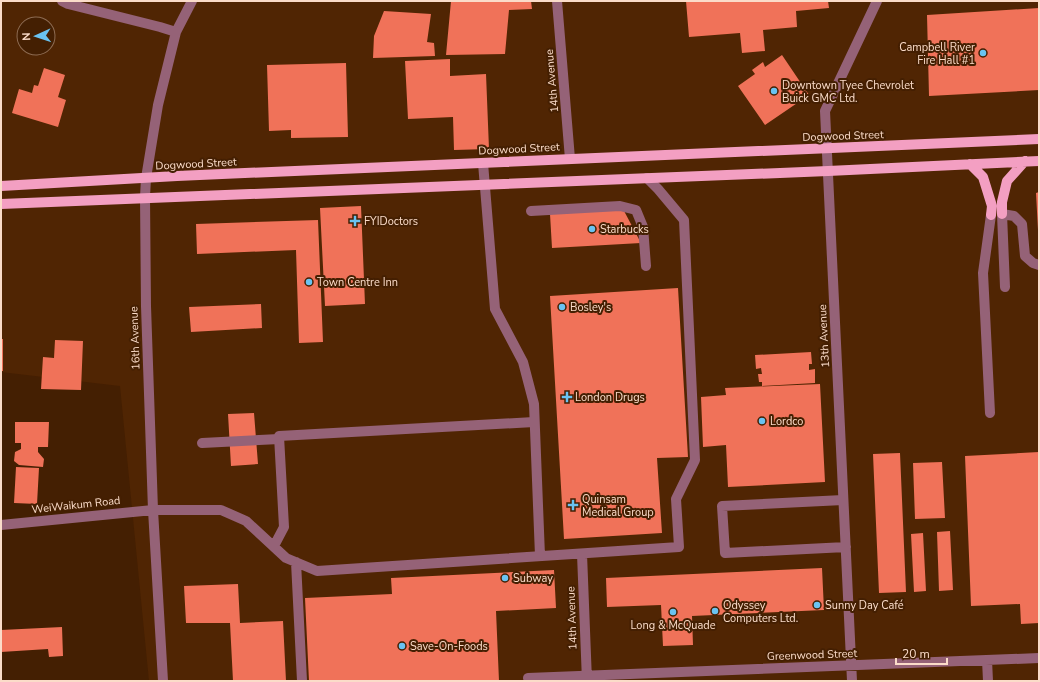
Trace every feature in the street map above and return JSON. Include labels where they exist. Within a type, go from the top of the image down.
[{"type":"main road","name":"Dogwood Street","points":[[1,186],[146,178],[1039,139]]},
{"type":"main road","points":[[1002,214],[1002,202],[1007,182],[1025,161]]},
{"type":"main road","points":[[1,204],[828,171],[1039,161]]},
{"type":"main road","points":[[970,164],[983,177],[992,206],[991,215]]},
{"type":"street","points":[[62,1],[68,4],[176,32]]},
{"type":"street","name":"16th Avenue","points":[[163,681],[154,510],[146,306],[145,198],[146,178],[158,105],[176,32],[192,1]]},
{"type":"street","name":"14th Avenue","points":[[557,1],[570,159]]},
{"type":"street","name":"13th Avenue","points":[[852,681],[825,111],[877,1]]},
{"type":"street","points":[[483,163],[496,309],[523,362],[534,404],[540,556]]},
{"type":"street","name":"WeiWaikum Road","points":[[1,525],[154,510],[221,510],[246,522],[286,558],[317,571],[679,547],[676,499],[695,460],[684,220],[647,178]]},
{"type":"street","points":[[531,211],[620,206],[636,210],[643,227],[646,266]]},
{"type":"street","points":[[1005,287],[1002,214],[1014,216],[1022,224],[1025,256],[1033,263],[1039,265]]},
{"type":"street","points":[[990,413],[983,273],[991,215]]},
{"type":"street","points":[[202,443],[279,439],[279,436],[534,422]]},
{"type":"street","points":[[274,546],[284,528],[279,439]]},
{"type":"street","points":[[843,500],[722,506],[724,553],[846,547]]},
{"type":"street","name":"14th Avenue","points":[[582,554],[587,678]]},
{"type":"street","points":[[296,562],[302,681]]},
{"type":"street","name":"Greenwood Street","points":[[528,678],[587,678],[851,665],[1039,658]]},
{"type":"street","points":[[987,660],[988,681]]},
{"type":"shaded area","points":[[1,1],[1039,1],[1039,681],[149,681],[120,386],[1,372]]},
{"type":"building","points":[[451,1],[531,1],[532,9],[509,10],[505,54],[446,55]]},
{"type":"building","points":[[686,1],[828,1],[829,8],[796,11],[797,27],[763,30],[765,51],[742,53],[740,33],[689,37]]},
{"type":"building","name":"Campbell River Fire Hall #1","points":[[1039,8],[1039,90],[929,96],[927,15]]},
{"type":"building","points":[[384,11],[431,14],[427,42],[434,43],[435,56],[373,58],[374,36]]},
{"type":"building","name":"Downtown Tyee Chevrolet Buick GMC Ltd.","points":[[782,55],[809,95],[765,125],[738,86],[755,74],[752,70],[763,62],[765,67]]},
{"type":"building","points":[[450,59],[450,76],[486,74],[489,149],[454,150],[453,117],[408,119],[405,61]]},
{"type":"building","points":[[346,63],[348,137],[291,138],[291,130],[269,131],[267,65]]},
{"type":"building","points":[[44,68],[65,75],[58,97],[66,100],[58,127],[12,113],[19,89],[32,93],[34,85],[38,86]]},
{"type":"building","points":[[1039,192],[1039,230],[1038,230],[1036,193]]},
{"type":"building","points":[[361,206],[365,304],[325,306],[320,208]]},
{"type":"building","name":"Starbucks","points":[[623,209],[641,243],[552,248],[550,214]]},
{"type":"building","name":"Town Centre Inn","points":[[318,220],[323,342],[299,343],[296,250],[197,254],[196,224]]},
{"type":"building","points":[[678,288],[688,457],[657,458],[662,533],[564,539],[550,296]]},
{"type":"building","points":[[261,304],[262,328],[191,332],[189,307]]},
{"type":"building","points":[[1,339],[3,339],[3,371],[1,371]]},
{"type":"building","points":[[55,340],[83,341],[81,390],[41,389],[43,357],[54,358]]},
{"type":"building","points":[[811,352],[812,364],[809,364],[809,370],[815,369],[815,383],[762,386],[762,382],[759,382],[758,374],[762,374],[761,368],[756,369],[755,355]]},
{"type":"building","name":"Lordco","points":[[820,384],[825,482],[728,487],[726,445],[703,447],[701,397],[726,395],[725,388]]},
{"type":"building","points":[[254,413],[258,464],[231,466],[228,414]]},
{"type":"building","points":[[15,422],[49,422],[48,447],[38,447],[38,452],[44,459],[43,467],[19,465],[14,461],[15,452],[21,449],[21,443],[15,443]]},
{"type":"building","points":[[1039,452],[1039,623],[1021,624],[1020,604],[971,606],[965,456]]},
{"type":"building","points":[[900,453],[906,592],[879,593],[873,454]]},
{"type":"building","points":[[942,462],[945,518],[915,519],[913,463]]},
{"type":"building","points":[[16,467],[39,468],[37,504],[14,503]]},
{"type":"building","points":[[950,531],[953,590],[939,591],[937,532]]},
{"type":"building","points":[[923,533],[926,591],[914,592],[911,534]]},
{"type":"building","points":[[822,568],[824,610],[692,616],[693,645],[663,646],[661,605],[607,607],[606,578]]},
{"type":"building","name":"Save-On-Foods","points":[[554,570],[556,608],[496,611],[499,681],[309,681],[305,598],[392,594],[391,578]]},
{"type":"building","points":[[238,584],[240,623],[283,621],[286,681],[233,681],[230,623],[186,623],[184,586]]},
{"type":"building","points":[[62,627],[63,656],[49,657],[48,649],[1,652],[1,630]]},
{"type":"place","name":"Campbell River Fire Hall #1","points":[[983,53]]},
{"type":"place","name":"Downtown Tyee Chevrolet Buick GMC Ltd.","points":[[774,91]]},
{"type":"place","name":"FYIDoctors","points":[[355,221]]},
{"type":"place","name":"Starbucks","points":[[592,229]]},
{"type":"place","name":"Town Centre Inn","points":[[309,282]]},
{"type":"place","name":"Bosley's","points":[[562,307]]},
{"type":"place","name":"London Drugs","points":[[567,397]]},
{"type":"place","name":"Lordco","points":[[762,421]]},
{"type":"place","name":"Quinsam Medical Group","points":[[573,505]]},
{"type":"place","name":"Subway","points":[[505,578]]},
{"type":"place","name":"Sunny Day Café","points":[[817,605]]},
{"type":"place","name":"Odyssey Computers Ltd.","points":[[715,611]]},
{"type":"place","name":"Long & McQuade","points":[[673,612]]},
{"type":"place","name":"Save-On-Foods","points":[[402,646]]}]
